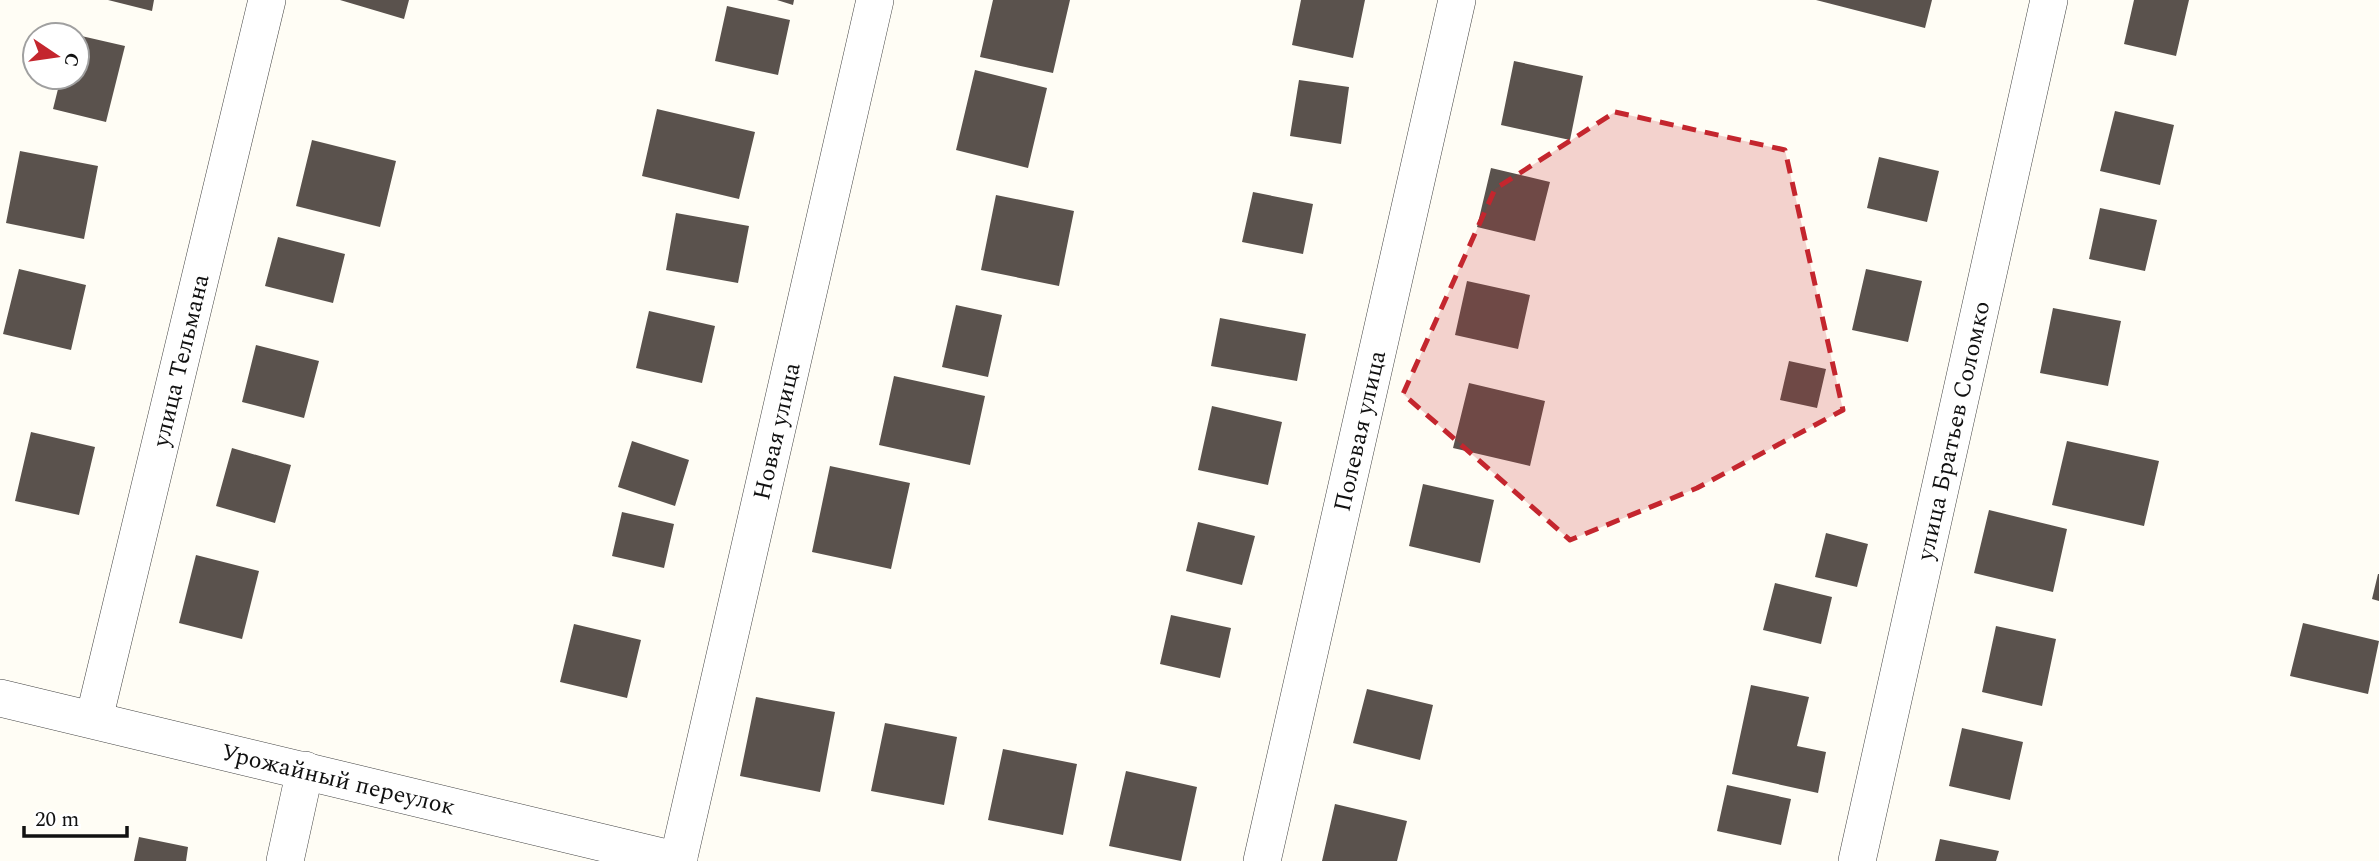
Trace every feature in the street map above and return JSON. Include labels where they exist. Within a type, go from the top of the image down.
[{"type":"street","name":"улица Тельмана","points":[[94,719],[267,0]]},
{"type":"street","name":"Новая улица","points":[[678,861],[875,0]]},
{"type":"street","name":"Полевая улица","points":[[1262,861],[1457,0]]},
{"type":"street","name":"улица Братьев Соломко","points":[[1857,861],[2049,0]]},
{"type":"street","name":"Урожайный переулок","points":[[0,698],[678,861]]},
{"type":"street","points":[[285,861],[305,770]]},
{"type":"highlighted area","points":[[1615,112],[1785,150],[1843,410],[1697,488],[1570,540],[1403,394],[1495,189]]},
{"type":"building","points":[[108,0],[154,0],[152,11]]},
{"type":"building","points":[[340,0],[409,0],[404,19]]},
{"type":"building","points":[[777,0],[794,0],[793,5]]},
{"type":"building","points":[[993,0],[1070,0],[1053,73],[980,57]]},
{"type":"building","points":[[1301,0],[1365,0],[1353,58],[1292,45]]},
{"type":"building","points":[[1816,0],[1932,0],[1925,28]]},
{"type":"building","points":[[2134,0],[2189,0],[2176,56],[2124,44]]},
{"type":"building","points":[[727,6],[790,20],[778,75],[715,61]]},
{"type":"building","points":[[91,38],[125,46],[106,122],[53,109],[58,91],[91,91]]},
{"type":"building","points":[[1514,61],[1583,76],[1570,140],[1501,125]]},
{"type":"building","points":[[975,70],[1047,88],[1028,168],[956,150]]},
{"type":"building","points":[[1299,80],[1349,87],[1341,144],[1290,136]]},
{"type":"building","points":[[657,109],[755,132],[739,199],[642,176]]},
{"type":"building","points":[[2115,111],[2174,125],[2160,185],[2100,171]]},
{"type":"building","points":[[312,140],[396,161],[380,227],[296,206]]},
{"type":"building","points":[[20,151],[98,166],[84,239],[6,223]]},
{"type":"building","points":[[1879,157],[1939,171],[1927,222],[1867,208]]},
{"type":"building","points":[[1491,168],[1550,182],[1535,241],[1477,227]]},
{"type":"building","points":[[1253,192],[1313,204],[1303,254],[1242,242]]},
{"type":"building","points":[[996,195],[1074,211],[1059,286],[981,270]]},
{"type":"building","points":[[2100,208],[2157,220],[2145,271],[2089,259]]},
{"type":"building","points":[[676,213],[749,226],[738,283],[666,270]]},
{"type":"building","points":[[278,237],[345,254],[333,303],[265,286]]},
{"type":"building","points":[[19,269],[86,285],[71,350],[3,334]]},
{"type":"building","points":[[1866,269],[1922,281],[1908,342],[1852,330]]},
{"type":"building","points":[[1467,281],[1530,295],[1518,349],[1455,335]]},
{"type":"building","points":[[956,305],[1002,315],[988,377],[942,367]]},
{"type":"building","points":[[2053,308],[2121,321],[2108,386],[2040,373]]},
{"type":"building","points":[[649,311],[715,326],[702,383],[636,368]]},
{"type":"building","points":[[1220,318],[1306,334],[1297,381],[1211,366]]},
{"type":"building","points":[[256,345],[319,361],[304,418],[242,402]]},
{"type":"building","points":[[1789,361],[1826,369],[1817,408],[1780,400]]},
{"type":"building","points":[[894,376],[985,396],[970,465],[879,445]]},
{"type":"building","points":[[1469,383],[1545,401],[1530,466],[1453,448]]},
{"type":"building","points":[[1212,406],[1282,422],[1268,485],[1198,470]]},
{"type":"building","points":[[31,432],[95,447],[79,515],[15,501]]},
{"type":"building","points":[[632,441],[689,460],[675,506],[618,487]]},
{"type":"building","points":[[2067,441],[2159,461],[2144,526],[2052,505]]},
{"type":"building","points":[[232,448],[291,465],[275,523],[216,506]]},
{"type":"building","points":[[830,466],[910,483],[891,569],[812,552]]},
{"type":"building","points":[[1423,484],[1494,500],[1480,563],[1409,546]]},
{"type":"building","points":[[1989,510],[2067,529],[2053,592],[1974,573]]},
{"type":"building","points":[[622,512],[674,524],[664,568],[612,556]]},
{"type":"building","points":[[1198,522],[1255,536],[1242,585],[1186,571]]},
{"type":"building","points":[[1826,533],[1868,544],[1857,587],[1815,577]]},
{"type":"building","points":[[196,555],[259,571],[242,639],[179,623]]},
{"type":"building","points":[[2379,574],[2379,601],[2372,599]]},
{"type":"building","points":[[1775,583],[1832,597],[1821,644],[1763,630]]},
{"type":"building","points":[[1171,615],[1231,628],[1220,678],[1160,664]]},
{"type":"building","points":[[2303,623],[2379,641],[2368,694],[2290,676]]},
{"type":"building","points":[[574,624],[641,640],[627,698],[560,682]]},
{"type":"building","points":[[1996,626],[2056,639],[2042,706],[1982,692]]},
{"type":"building","points":[[1751,685],[1809,697],[1797,746],[1826,752],[1818,793],[1732,774]]},
{"type":"building","points":[[1367,689],[1433,705],[1420,760],[1353,743]]},
{"type":"building","points":[[756,697],[835,712],[820,792],[740,776]]},
{"type":"building","points":[[885,723],[957,737],[944,805],[871,791]]},
{"type":"building","points":[[1962,728],[2023,742],[2010,800],[1949,786]]},
{"type":"building","points":[[1003,749],[1077,764],[1063,835],[988,820]]},
{"type":"building","points":[[1126,771],[1197,787],[1181,861],[1109,846]]},
{"type":"building","points":[[1727,785],[1791,799],[1781,845],[1717,831]]},
{"type":"building","points":[[1335,804],[1407,821],[1397,861],[1322,861]]},
{"type":"building","points":[[139,837],[188,847],[186,861],[134,861]]},
{"type":"building","points":[[1940,839],[1999,851],[1996,861],[1935,861]]}]
